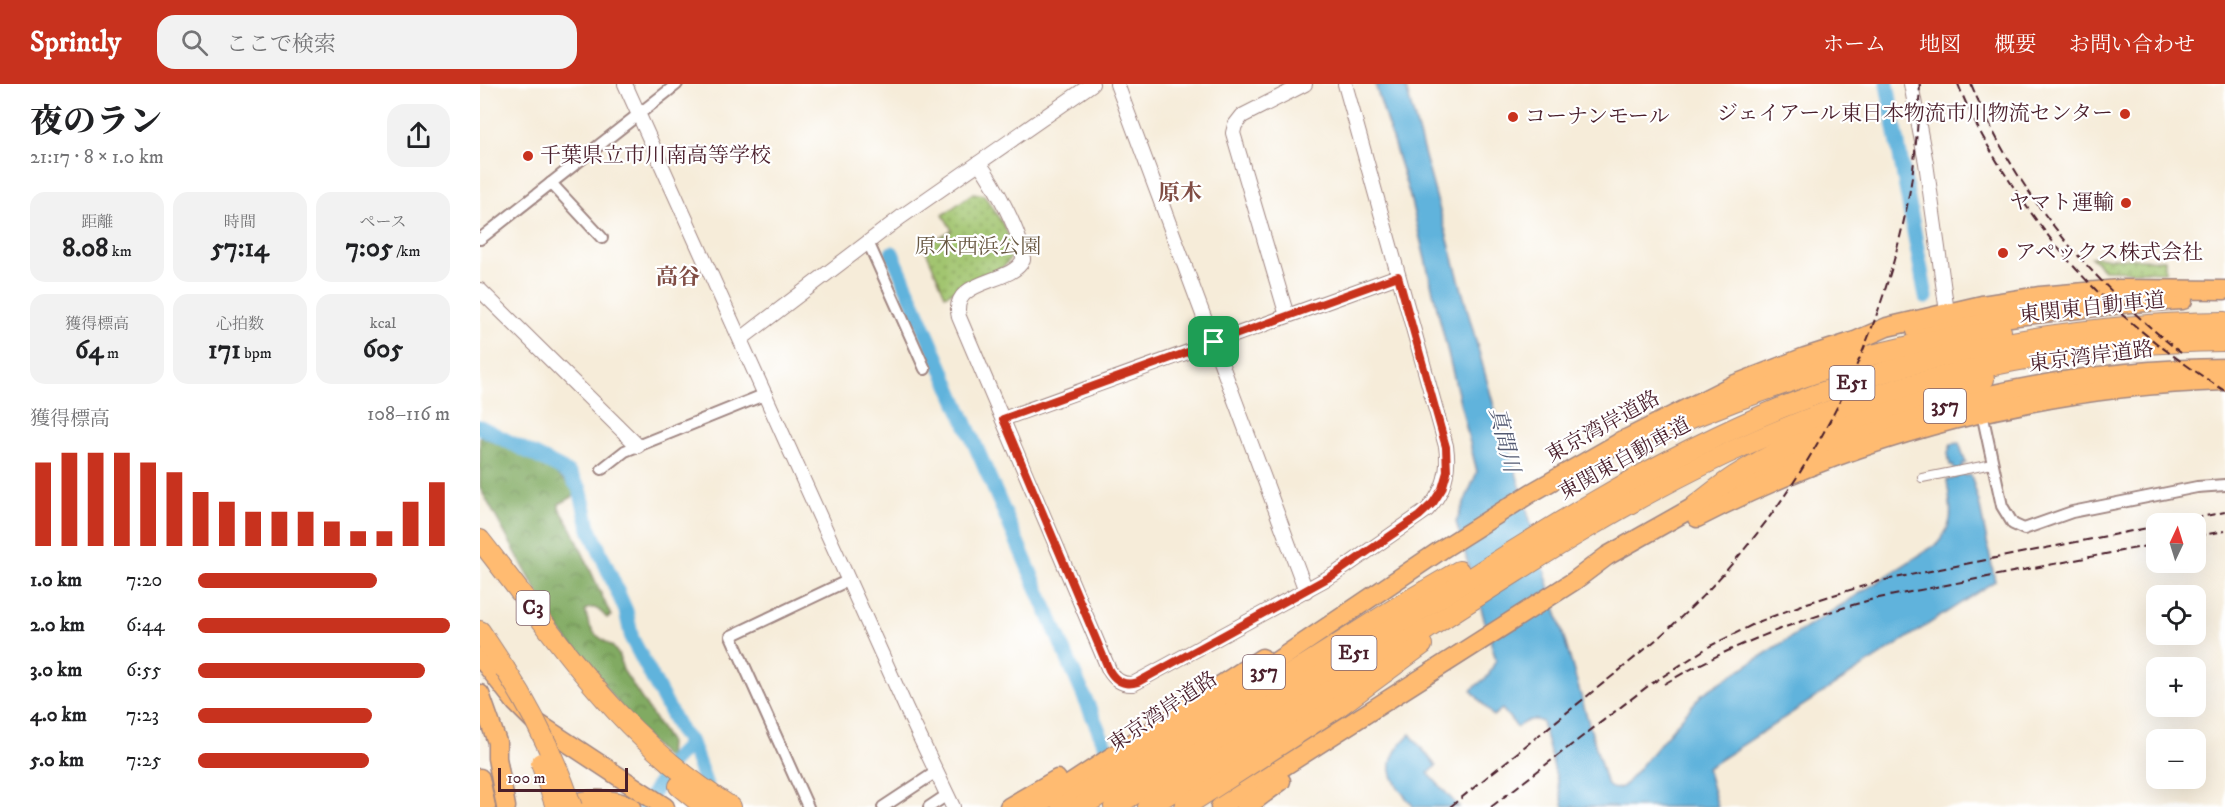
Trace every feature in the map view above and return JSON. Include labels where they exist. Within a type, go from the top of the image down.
[{"type":"highway","name":"東京湾岸道路","points":[[1061,807],[1078,787],[1441,550],[1598,454],[1733,385],[1805,357],[1855,341],[1887,327],[1952,311],[2040,296],[2109,290],[2170,288],[2225,290]]},
{"type":"highway","name":"東京湾岸道路","points":[[1855,341],[1969,322],[2130,303],[2225,299]]},
{"type":"highway","name":"東関東自動車道","points":[[1114,807],[1492,564],[1597,511],[1760,438],[1823,413],[1935,378],[2000,363],[2079,351],[2131,335],[2225,322]]},
{"type":"highway","points":[[1622,441],[1681,423],[1737,400],[1838,364],[1899,348],[1960,337],[2049,326],[2099,323],[2131,335]]},
{"type":"highway","name":"東関東自動車道","points":[[1148,807],[1530,563],[1597,511],[1722,434],[1784,407],[1851,383],[1929,360],[1997,344],[2059,334],[2131,335],[2225,341]]},
{"type":"highway","points":[[1695,506],[1736,476],[1795,445],[1843,424],[1917,399],[2079,351]]},
{"type":"highway","name":"東京湾岸道路","points":[[1220,807],[1695,506],[1805,453],[1857,433],[1942,407],[2024,388],[2134,372],[2221,372]]},
{"type":"highway","name":"東京湾岸道路","points":[[1622,553],[1790,475],[1890,438],[1982,413],[2221,372]]},
{"type":"highway","points":[[1035,807],[1078,787],[1444,579],[1553,520],[1597,511]]},
{"type":"highway","name":"C3","points":[[480,540],[585,678]]},
{"type":"highway","points":[[1009,807],[1078,787],[1128,734],[1214,689],[1441,550]]},
{"type":"highway","points":[[1184,807],[1338,707],[1530,563]]},
{"type":"highway","points":[[480,631],[524,698],[541,731],[572,807]]},
{"type":"highway","points":[[480,657],[516,703],[534,720],[665,807]]},
{"type":"highway","points":[[505,669],[556,807]]},
{"type":"highway","points":[[585,678],[640,749],[705,807]]},
{"type":"highway","points":[[585,678],[651,746],[685,775],[731,807]]},
{"type":"highway","points":[[480,694],[497,742],[496,758]]},
{"type":"highway","points":[[1246,807],[1362,716]]},
{"type":"highway","points":[[480,718],[496,758],[506,807]]},
{"type":"highway","points":[[480,778],[486,807]]},
{"type":"highway","points":[[565,807],[582,801],[601,800],[630,806]]},
{"type":"street","points":[[625,84],[950,801],[929,807]]},
{"type":"street","points":[[480,239],[677,84]]},
{"type":"street","points":[[741,339],[868,242],[1092,84]]},
{"type":"street","points":[[1117,84],[1306,591]]},
{"type":"street","points":[[1287,316],[1233,133],[1235,124],[1242,116],[1305,84]]},
{"type":"street","points":[[979,163],[995,186],[1023,252],[1023,260],[1016,269],[970,289],[960,298],[959,316],[1109,670],[1116,680],[1122,683],[1138,682],[1335,574],[1427,510],[1438,497],[1445,481],[1448,464],[1446,447],[1345,84]]},
{"type":"street","points":[[1911,84],[1925,134],[1952,311]]},
{"type":"street","points":[[1921,84],[1925,134]]},
{"type":"street","points":[[551,183],[602,238]]},
{"type":"street","points":[[868,242],[925,369]]},
{"type":"street","points":[[1003,419],[1398,276]]},
{"type":"street","points":[[480,290],[638,446]]},
{"type":"street","points":[[602,469],[625,451],[766,394]]},
{"type":"street","points":[[1982,413],[1997,490],[2005,512],[2013,524],[2024,529],[2072,512],[2197,487],[2225,485]]},
{"type":"street","points":[[1922,478],[1992,464]]},
{"type":"street","points":[[808,807],[731,636],[849,580]]},
{"type":"street","points":[[883,807],[936,772]]},
{"type":"green space","name":"原木西浜公園","points":[[973,193],[984,195],[1000,219],[1010,239],[1012,254],[999,270],[945,295],[924,246],[952,230],[943,215]]},
{"type":"green space","points":[[2091,257],[2165,260],[2165,272],[2104,270]]},
{"type":"green space","points":[[480,435],[551,469],[576,491],[576,495],[559,504],[559,508],[572,529],[611,616],[607,618],[597,609],[589,608],[585,610],[589,625],[595,634],[613,647],[619,655],[623,670],[669,741],[668,760],[642,733],[555,624],[480,488]]},
{"type":"water","points":[[1375,84],[1405,84],[1505,446],[1508,445],[1606,782],[1610,787],[1616,789],[1624,786],[1702,694],[1937,544],[1950,521],[1947,480],[1956,478],[1948,453],[1951,444],[1959,443],[1966,463],[1962,464],[1965,476],[1971,475],[1979,502],[1995,581],[1707,768],[1718,807],[1564,807],[1542,722],[1529,720],[1517,727],[1502,709],[1493,716],[1471,690],[1488,676],[1496,660],[1456,522],[1477,472],[1409,193]]},
{"type":"water","points":[[1410,734],[1436,766],[1428,773],[1459,807],[1414,807],[1398,788],[1391,771],[1391,762],[1400,744]]},
{"type":"waterway","points":[[1887,84],[1926,297]]},
{"type":"waterway","points":[[892,253],[1115,768]]},
{"type":"waterway","points":[[480,427],[560,468],[569,474],[580,489],[589,527],[626,611],[632,639],[681,732],[691,743],[706,785],[704,794]]},
{"type":"waterway","points":[[645,807],[670,764],[691,743]]},
{"type":"railway","points":[[1450,807],[1669,628],[1713,585],[1749,544],[1781,501],[1810,456],[1836,409],[1859,360],[1878,310],[1907,206],[1916,145],[1920,84]]},
{"type":"railway","points":[[1958,84],[1980,132],[2007,177],[2053,242],[2078,271],[2130,322],[2225,391]]},
{"type":"railway","points":[[1971,84],[2010,163],[2058,232],[2115,295],[2181,353]]},
{"type":"railway","points":[[2206,516],[2225,512]]},
{"type":"railway","points":[[1491,807],[1648,686],[1710,646],[1758,622],[1807,603],[1880,581],[2146,528]]},
{"type":"railway","points":[[2206,534],[2225,531]]},
{"type":"railway","points":[[1664,684],[1740,645],[1793,624],[1846,607],[1874,599],[2146,546]]},
{"type":"place","name":"ジェイアール東日本物流市川物流センター","points":[[2125,114]]},
{"type":"place","name":"コーナンモール","points":[[1513,117]]},
{"type":"place","name":"千葉県立市川南高等学校","points":[[528,156]]},
{"type":"place","name":"ヤマト運輸","points":[[2126,203]]},
{"type":"place","name":"アペックス株式会社","points":[[2003,253]]},
{"type":"district","name":"原木","points":[[1180,193]]},
{"type":"district","name":"高谷","points":[[678,277]]},
{"type":"route","points":[[1398,276],[1448,455],[1445,481],[1438,497],[1427,510],[1335,574],[1138,682],[1122,683],[1112,676],[1109,670],[1003,419],[1214,342],[1398,276]]},
{"type":"water label","name":"真間川","points":[[1504,440]]}]
